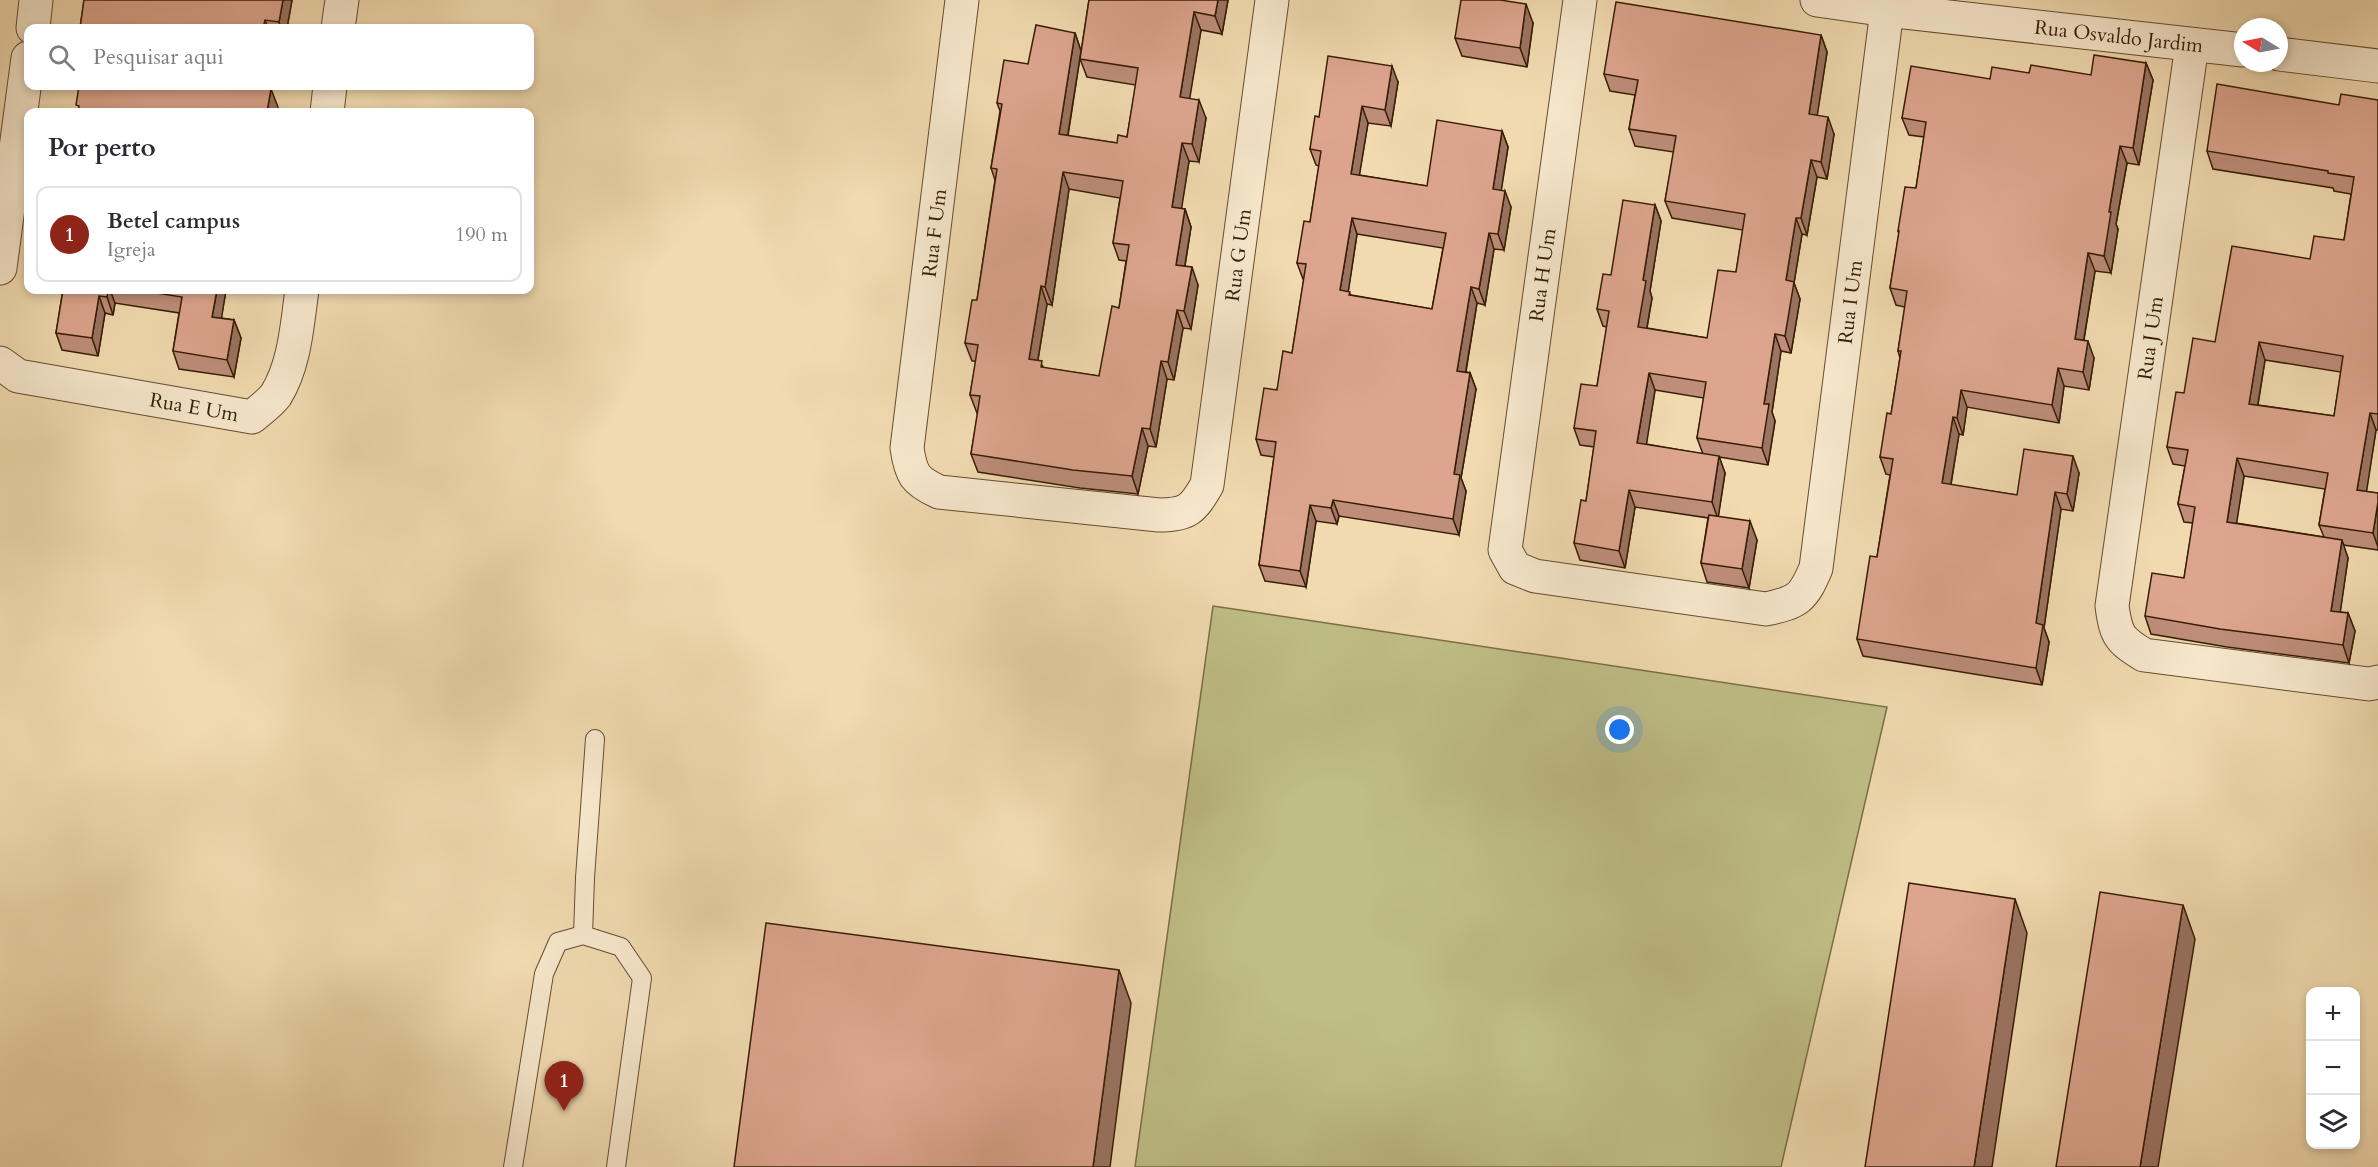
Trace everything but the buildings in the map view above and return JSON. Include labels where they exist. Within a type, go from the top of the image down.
[{"type":"street","points":[[33,24],[36,0]]},
{"type":"street","points":[[339,24],[342,0]]},
{"type":"street","name":"Rua F Um","points":[[962,0],[908,448],[910,467],[919,483],[939,492],[1159,515],[1174,515],[1194,506]]},
{"type":"street","name":"Rua G Um","points":[[1194,506],[1207,485],[1272,0]]},
{"type":"street","name":"Rua H Um","points":[[1580,0],[1504,550],[1515,568],[1535,576],[1766,609],[1791,604],[1807,590]]},
{"type":"street","name":"Rua Osvaldo Jardim","points":[[1817,0],[2234,49]]},
{"type":"street","name":"Rua I Um","points":[[1807,590],[1816,568],[1887,10]]},
{"type":"street","name":"Rua J Um","points":[[2192,45],[2112,606],[2115,631],[2125,644],[2144,655],[2369,684],[2378,682]]},
{"type":"street","points":[[2288,55],[2378,66]]},
{"type":"street","points":[[0,268],[24,88]]},
{"type":"street","points":[[327,108],[330,90]]},
{"type":"street","name":"Rua E Um","points":[[0,363],[18,376],[252,417],[275,396],[287,371],[294,349],[301,294]]},
{"type":"lane","points":[[584,935],[585,878],[595,739]]},
{"type":"lane","points":[[513,1167],[544,974],[558,942],[584,935],[621,947],[642,978],[616,1167]]},
{"type":"shaded area","points":[[1213,606],[1887,707],[1781,1167],[1135,1167]]},
{"type":"place","name":"Betel campus","points":[[564,1111]]}]
